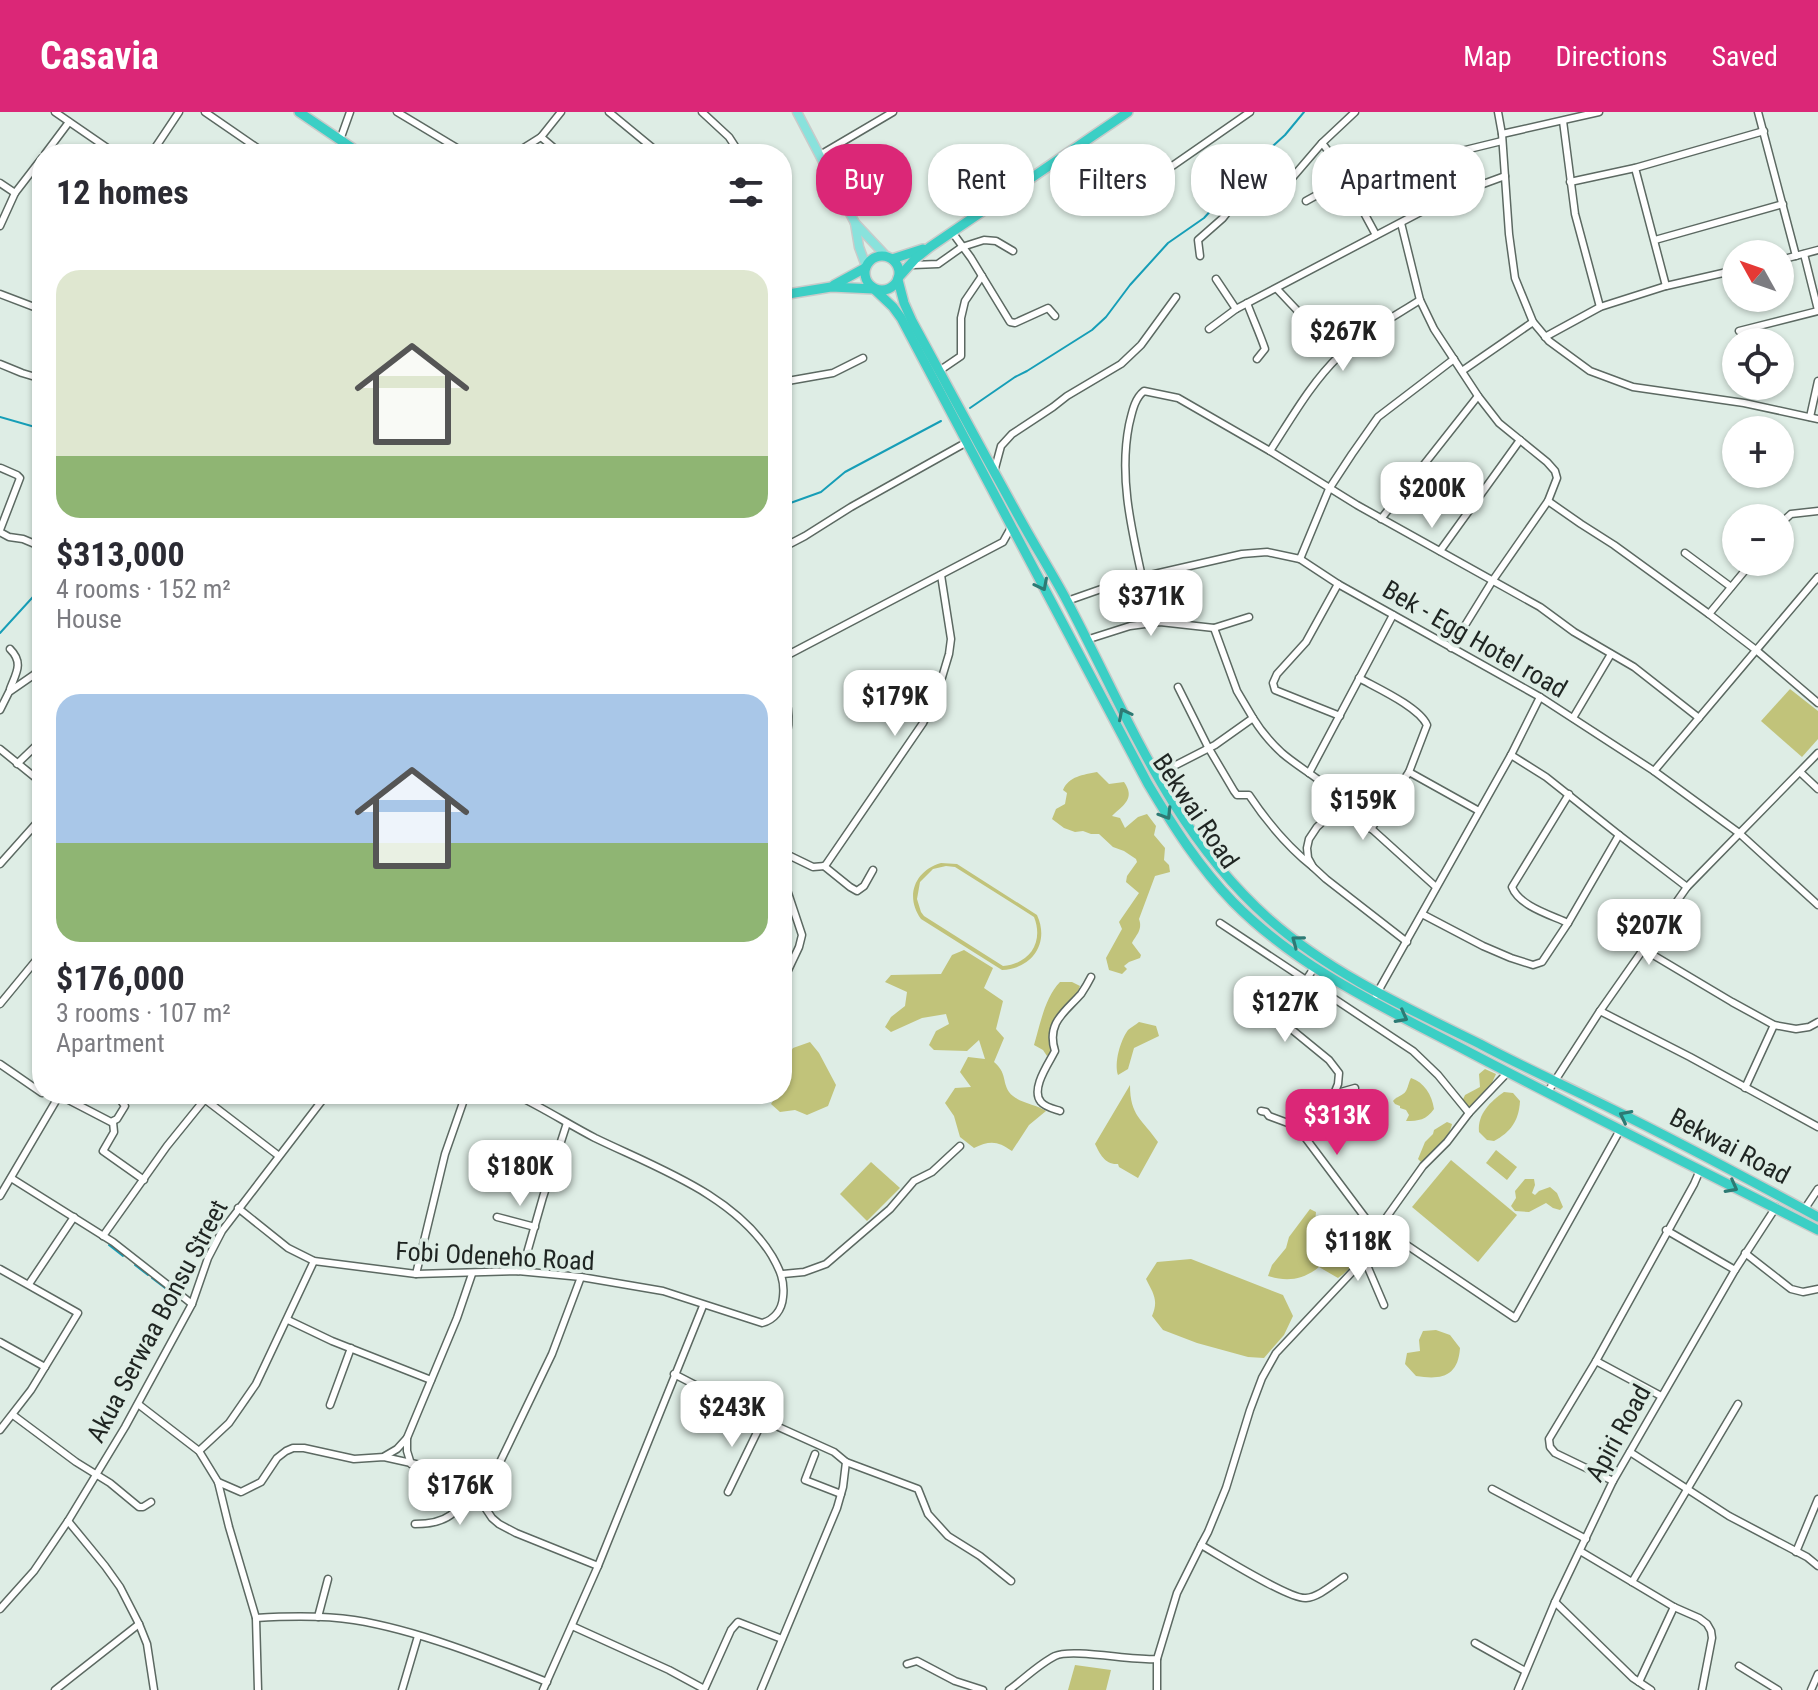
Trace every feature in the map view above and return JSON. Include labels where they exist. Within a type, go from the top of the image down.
[{"type":"highway","points":[[299,112],[346,144]]},
{"type":"highway","points":[[792,293],[835,287],[881,291],[891,288],[915,259],[928,249],[1128,112]]},
{"type":"highway","points":[[835,287],[872,259],[928,249]]},
{"type":"highway","points":[[904,303],[907,276],[928,249]]},
{"type":"highway","points":[[889,258],[896,264],[898,279]]},
{"type":"highway","points":[[865,267],[866,280],[901,318]]},
{"type":"highway","name":"Bekwai Road","points":[[898,279],[912,321],[1067,601],[1169,798],[1216,865],[1267,917],[1303,947],[1375,997],[1547,1093],[1818,1230]]},
{"type":"highway","points":[[835,287],[874,297],[901,318]]},
{"type":"highway","name":"Bekwai Road","points":[[901,318],[1148,784],[1190,851],[1233,902],[1285,947],[1327,976],[1611,1108],[1818,1217]]},
{"type":"highway","points":[[1082,660],[1093,654]]},
{"type":"highway","points":[[1670,1156],[1677,1143]]},
{"type":"main road","points":[[797,112],[816,148]]},
{"type":"main road","points":[[851,216],[889,258]]},
{"type":"main road","points":[[855,223],[865,267]]},
{"type":"street","points":[[55,112],[101,144]]},
{"type":"street","points":[[158,144],[179,112]]},
{"type":"street","points":[[205,112],[251,144]]},
{"type":"street","points":[[340,140],[350,112]]},
{"type":"street","points":[[397,112],[450,144]]},
{"type":"street","points":[[530,144],[541,137],[561,112]]},
{"type":"street","points":[[609,112],[648,144]]},
{"type":"street","points":[[702,112],[734,144]]},
{"type":"street","points":[[839,144],[893,112]]},
{"type":"street","points":[[1175,164],[1250,112]]},
{"type":"street","points":[[1200,256],[1199,239],[1233,205],[1246,198],[1261,196],[1292,178],[1322,143],[1355,112]]},
{"type":"street","points":[[1498,112],[1515,278],[1533,322],[1545,337],[1590,371],[1633,387],[1744,403],[1818,419]]},
{"type":"street","points":[[1481,144],[1599,112]]},
{"type":"street","points":[[1750,328],[1818,310],[1783,204],[1758,112]]},
{"type":"street","points":[[1563,121],[1577,221],[1600,307]]},
{"type":"street","points":[[53,144],[69,122]]},
{"type":"street","points":[[1570,182],[1635,168],[1764,131]]},
{"type":"street","points":[[541,137],[549,144]]},
{"type":"street","points":[[1635,168],[1666,286]]},
{"type":"street","points":[[0,226],[15,193],[32,171]]},
{"type":"street","points":[[1209,329],[1236,309],[1453,195],[1505,176]]},
{"type":"street","points":[[0,183],[15,193]]},
{"type":"street","points":[[1306,201],[1312,198]]},
{"type":"street","points":[[1655,240],[1783,204]]},
{"type":"street","points":[[1366,216],[1376,235]]},
{"type":"street","points":[[1401,223],[1420,300],[1434,329],[1499,423],[1547,462],[1557,478],[1548,501],[1451,648]]},
{"type":"street","points":[[952,232],[1010,322],[1015,323],[1048,308],[1055,316]]},
{"type":"street","points":[[913,265],[938,264],[962,247],[984,240],[996,241],[1013,251]]},
{"type":"street","points":[[1794,256],[1818,250]]},
{"type":"street","points":[[1545,337],[1600,307],[1666,286],[1722,273]]},
{"type":"street","points":[[939,371],[961,356],[961,318],[965,301],[982,276]]},
{"type":"street","points":[[1216,279],[1236,309]]},
{"type":"street","points":[[1277,289],[1339,355]]},
{"type":"street","points":[[0,294],[32,306]]},
{"type":"street","points":[[994,472],[999,450],[1012,434],[1121,364],[1141,345],[1176,297]]},
{"type":"street","points":[[1270,451],[1322,373],[1339,355],[1420,300]]},
{"type":"street","points":[[1247,303],[1265,346],[1257,359]]},
{"type":"street","points":[[1462,371],[1533,322]]},
{"type":"street","points":[[792,380],[833,373],[863,358]]},
{"type":"street","points":[[1300,559],[1329,489],[1378,417],[1454,359]]},
{"type":"street","points":[[0,364],[32,376]]},
{"type":"street","points":[[1810,417],[1818,381]]},
{"type":"street","points":[[1142,577],[1131,529],[1126,477],[1132,412],[1140,394],[1147,391],[1174,397],[1381,519],[1540,607],[1574,632],[1640,672],[1699,718]]},
{"type":"street","points":[[1381,519],[1478,396]]},
{"type":"street","points":[[1440,551],[1520,440]]},
{"type":"street","points":[[792,543],[967,442]]},
{"type":"street","points":[[1,468],[20,478],[0,531],[9,537],[32,543]]},
{"type":"street","points":[[1548,501],[1709,614],[1818,703]]},
{"type":"street","points":[[1794,514],[1818,511]]},
{"type":"street","points":[[1003,542],[1012,526]]},
{"type":"street","points":[[792,653],[1003,542],[1021,543]]},
{"type":"street","name":"Bek - Egg Hotel road","points":[[1067,601],[1142,577],[1242,554],[1267,552],[1300,559],[1338,584],[1540,697],[1654,771],[1739,833],[1818,905]]},
{"type":"street","points":[[1685,553],[1731,587]]},
{"type":"street","points":[[792,857],[813,867],[824,866],[838,850],[923,723],[937,694],[951,639],[941,575]]},
{"type":"street","points":[[1709,614],[1740,576]]},
{"type":"street","points":[[1654,771],[1816,582]]},
{"type":"street","points":[[1338,584],[1306,642],[1277,674],[1273,683],[1275,690],[1340,716]]},
{"type":"street","points":[[1309,773],[1393,615]]},
{"type":"street","points":[[1086,640],[1130,626],[1160,622],[1214,628],[1249,617]]},
{"type":"street","points":[[1214,628],[1237,691],[1261,731],[1282,753],[1333,790],[1343,803],[1436,887]]},
{"type":"street","points":[[0,710],[18,662],[10,649]]},
{"type":"street","points":[[1573,718],[1611,654]]},
{"type":"street","points":[[9,692],[32,676]]},
{"type":"street","points":[[1359,678],[1405,704],[1425,719],[1427,725],[1409,772],[1371,829]]},
{"type":"street","points":[[1178,687],[1208,747],[1237,795],[1249,795],[1257,809],[1298,855],[1407,942]]},
{"type":"street","points":[[1375,997],[1511,755],[1540,697]]},
{"type":"street","points":[[1169,798],[1181,789],[1170,768],[1215,745],[1253,718]]},
{"type":"street","points":[[0,749],[32,775]]},
{"type":"street","points":[[17,764],[32,750]]},
{"type":"street","points":[[1547,1093],[1687,887],[1818,753]]},
{"type":"street","points":[[1511,755],[1569,794],[1687,887]]},
{"type":"street","points":[[1409,772],[1479,811]]},
{"type":"street","points":[[1800,772],[1818,789]]},
{"type":"street","points":[[1568,923],[1518,897],[1512,887],[1569,794]]},
{"type":"street","points":[[1313,867],[1308,858],[1309,839],[1317,827],[1343,803]]},
{"type":"street","points":[[0,864],[32,828]]},
{"type":"street","points":[[1422,914],[1523,963],[1533,965],[1542,962],[1619,835]]},
{"type":"street","points":[[824,866],[857,891],[864,886],[873,870]]},
{"type":"street","points":[[792,905],[802,935],[792,962]]},
{"type":"street","points":[[1220,923],[1413,1051],[1469,1113]]},
{"type":"street","points":[[1643,949],[1774,1025],[1796,1029],[1818,1022]]},
{"type":"street","points":[[0,1004],[32,965]]},
{"type":"street","points":[[1304,1134],[1334,1094],[1339,1078],[1329,1060],[1285,1024],[1314,968]]},
{"type":"street","points":[[1295,1004],[1301,1003],[1319,988],[1327,976]]},
{"type":"street","points":[[1060,1111],[1041,1102],[1039,1084],[1055,1051],[1055,1024],[1091,977]]},
{"type":"street","points":[[1600,1011],[1818,1127]]},
{"type":"street","points":[[1745,1088],[1774,1025]]},
{"type":"street","points":[[0,1064],[32,1086]]},
{"type":"street","points":[[1157,1690],[1157,1659],[1177,1593],[1226,1488],[1250,1410],[1268,1367],[1276,1353],[1355,1269],[1397,1199],[1423,1166],[1508,1072]]},
{"type":"street","points":[[1334,1094],[1355,1088]]},
{"type":"street","points":[[0,1196],[54,1104]]},
{"type":"street","points":[[72,1104],[113,1122],[121,1115],[124,1104]]},
{"type":"street","points":[[103,1236],[201,1104]]},
{"type":"street","points":[[211,1104],[279,1156]]},
{"type":"street","name":"Akua Serwaa Bonsu Street","points":[[0,1609],[34,1571],[68,1521],[138,1404],[192,1304],[208,1258],[222,1231],[319,1104]]},
{"type":"street","points":[[416,1274],[445,1154],[462,1104]]},
{"type":"street","points":[[534,1104],[708,1194],[753,1230],[783,1274],[804,1272],[826,1264],[890,1209],[914,1181],[932,1172],[960,1146]]},
{"type":"street","points":[[1261,1111],[1296,1126],[1304,1134],[1378,1229],[1515,1318],[1620,1130]]},
{"type":"street","points":[[113,1122],[114,1132],[104,1153],[144,1180]]},
{"type":"street","points":[[518,1271],[525,1260],[567,1123]]},
{"type":"street","points":[[1613,1481],[1555,1453],[1549,1439],[1596,1361],[1700,1170]]},
{"type":"street","points":[[11,1178],[103,1236],[192,1304]]},
{"type":"street","points":[[1796,1219],[1818,1189]]},
{"type":"street","name":"Apiri Road","points":[[1518,1690],[1555,1602],[1613,1481],[1745,1253],[1776,1207]]},
{"type":"street","name":"Fobi Odeneho Road","points":[[238,1208],[293,1251],[314,1261],[416,1274],[518,1271],[581,1277],[663,1291],[762,1323],[769,1322],[778,1314],[783,1298],[783,1274]]},
{"type":"street","points":[[29,1284],[74,1217]]},
{"type":"street","points":[[497,1217],[535,1227]]},
{"type":"street","points":[[1666,1230],[1735,1270]]},
{"type":"street","points":[[1365,1252],[1366,1263],[1384,1305]]},
{"type":"street","points":[[1745,1253],[1791,1289],[1803,1292],[1818,1289]]},
{"type":"street","points":[[525,1260],[533,1273]]},
{"type":"street","points":[[199,1451],[229,1423],[248,1398],[269,1360],[314,1261]]},
{"type":"street","points":[[0,1269],[78,1313],[13,1415],[2,1425]]},
{"type":"street","points":[[384,1457],[407,1438],[472,1274]]},
{"type":"street","points":[[218,1482],[241,1492],[261,1482],[277,1458],[286,1451],[304,1448],[354,1459],[384,1457],[450,1474],[469,1484],[489,1485],[552,1354],[581,1277]]},
{"type":"street","points":[[543,1690],[598,1566],[703,1306]]},
{"type":"street","points":[[288,1320],[431,1380]]},
{"type":"street","points":[[0,1342],[45,1367]]},
{"type":"street","points":[[330,1405],[351,1348]]},
{"type":"street","points":[[1596,1361],[1661,1396]]},
{"type":"street","points":[[674,1374],[834,1452],[846,1462],[918,1489],[928,1514],[948,1536],[1011,1581]]},
{"type":"street","points":[[138,1404],[199,1451],[218,1482],[256,1618],[258,1690]]},
{"type":"street","points":[[1632,1582],[1738,1404]]},
{"type":"street","points":[[13,1415],[139,1507],[151,1502]]},
{"type":"street","points":[[728,1492],[763,1420]]},
{"type":"street","points":[[407,1438],[411,1464]]},
{"type":"street","points":[[1630,1452],[1729,1516],[1818,1566]]},
{"type":"street","points":[[815,1454],[806,1483],[841,1494]]},
{"type":"street","points":[[761,1690],[841,1494],[846,1462]]},
{"type":"street","points":[[415,1524],[442,1521],[451,1515],[463,1501],[469,1484]]},
{"type":"street","points":[[469,1484],[499,1524],[598,1566]]},
{"type":"street","points":[[1492,1489],[1586,1539]]},
{"type":"street","points":[[1796,1552],[1818,1499]]},
{"type":"street","points":[[68,1521],[120,1587],[139,1624],[147,1644],[154,1690]]},
{"type":"street","points":[[1201,1545],[1299,1598],[1309,1598],[1344,1577]]},
{"type":"street","points":[[1580,1551],[1707,1624],[1712,1638],[1702,1690]]},
{"type":"street","points":[[318,1617],[328,1579]]},
{"type":"street","points":[[1555,1602],[1651,1690]]},
{"type":"street","points":[[1639,1682],[1674,1607]]},
{"type":"street","points":[[256,1618],[356,1620],[418,1636],[547,1682]]},
{"type":"street","points":[[572,1626],[669,1670],[704,1690],[731,1630],[738,1622],[782,1639]]},
{"type":"street","points":[[55,1690],[139,1624]]},
{"type":"street","points":[[402,1690],[418,1636]]},
{"type":"street","points":[[1475,1643],[1525,1671]]},
{"type":"street","points":[[1009,1690],[1064,1653],[1157,1659]]},
{"type":"street","points":[[907,1664],[917,1661],[926,1664],[955,1681],[983,1690]]},
{"type":"street","points":[[1739,1666],[1778,1690]]},
{"type":"street","points":[[1811,1690],[1818,1674]]},
{"type":"green space","points":[[1790,689],[1818,711],[1818,739],[1802,757],[1761,721]]},
{"type":"green space","points":[[1097,772],[1109,784],[1124,782],[1128,797],[1112,816],[1120,818],[1125,828],[1147,814],[1156,826],[1154,835],[1165,848],[1164,860],[1170,872],[1155,876],[1139,919],[1140,929],[1132,943],[1140,958],[1124,966],[1127,969],[1122,974],[1109,970],[1106,958],[1122,929],[1119,922],[1139,893],[1126,882],[1136,859],[1113,847],[1099,834],[1075,832],[1052,819],[1056,809],[1065,804],[1067,793],[1063,790],[1069,782]]},
{"type":"green space","points":[[941,863],[957,864],[1037,915],[1040,944],[1030,960],[1002,970],[921,919],[913,894],[919,878]],"holes":[[[955,867],[1034,917],[1036,943],[1021,961],[1003,966],[921,912],[917,899],[920,882],[933,869]]]},
{"type":"green space","points":[[964,950],[993,968],[984,988],[1003,1001],[996,1029],[1004,1038],[994,1062],[1001,1070],[1009,1092],[1017,1099],[1046,1111],[1029,1125],[1012,1151],[994,1143],[974,1148],[960,1137],[954,1116],[945,1103],[955,1088],[971,1087],[960,1072],[968,1057],[985,1059],[979,1040],[967,1051],[934,1050],[929,1045],[936,1031],[949,1024],[946,1014],[922,1018],[891,1032],[885,1027],[891,1017],[905,1006],[907,992],[885,982],[891,975],[941,974],[952,955]]},
{"type":"green space","points":[[1291,978],[1271,1009],[1264,979]]},
{"type":"green space","points":[[1060,982],[1080,986],[1054,1023],[1050,1040],[1052,1051],[1047,1056],[1034,1045],[1047,1003]]},
{"type":"green space","points":[[1314,992],[1319,992],[1331,1002],[1315,1022],[1305,1016],[1305,1004]]},
{"type":"green space","points":[[1139,1022],[1156,1026],[1159,1036],[1134,1048],[1128,1069],[1118,1075],[1117,1058],[1122,1040],[1128,1030]]},
{"type":"green space","points":[[810,1042],[836,1085],[828,1106],[807,1115],[795,1110],[780,1112],[771,1104],[792,1104],[793,1048]]},
{"type":"green space","points":[[1485,1069],[1496,1074],[1491,1085],[1471,1106],[1460,1106],[1465,1095],[1480,1087],[1479,1074]]},
{"type":"green space","points":[[1411,1078],[1427,1090],[1434,1109],[1422,1119],[1406,1121],[1409,1115],[1406,1110],[1393,1101],[1405,1093]]},
{"type":"green space","points":[[1130,1085],[1135,1111],[1158,1142],[1138,1178],[1118,1164],[1106,1161],[1095,1144]]},
{"type":"green space","points":[[1504,1092],[1513,1093],[1520,1101],[1518,1114],[1505,1134],[1494,1141],[1487,1140],[1479,1132],[1480,1119],[1490,1104]]},
{"type":"green space","points":[[1447,1122],[1452,1124],[1448,1135],[1421,1162],[1418,1159],[1425,1142],[1434,1130]]},
{"type":"green space","points":[[1496,1150],[1517,1167],[1507,1180],[1486,1163]]},
{"type":"green space","points":[[1451,1160],[1517,1215],[1478,1262],[1412,1207]]},
{"type":"green space","points":[[871,1162],[900,1188],[867,1221],[840,1194]]},
{"type":"green space","points":[[1525,1179],[1534,1179],[1532,1193],[1535,1195],[1550,1187],[1557,1193],[1563,1207],[1560,1210],[1546,1203],[1529,1212],[1515,1211],[1511,1206],[1516,1198],[1515,1191]]},
{"type":"green space","points":[[1310,1209],[1316,1212],[1315,1223],[1323,1231],[1342,1237],[1364,1229],[1369,1239],[1348,1270],[1338,1278],[1319,1267],[1295,1279],[1268,1276],[1272,1265],[1286,1248],[1289,1237]]},
{"type":"green space","points":[[1191,1259],[1283,1295],[1293,1316],[1284,1335],[1264,1358],[1248,1357],[1197,1343],[1163,1330],[1152,1316],[1155,1301],[1146,1279],[1157,1262]]},
{"type":"green space","points":[[1436,1330],[1450,1335],[1460,1348],[1456,1365],[1440,1377],[1416,1376],[1405,1364],[1407,1353],[1420,1351],[1419,1340],[1423,1331]]},
{"type":"green space","points":[[1075,1665],[1111,1670],[1106,1690],[1068,1690]]},
{"type":"waterway","points":[[970,408],[1092,330],[1168,243],[1204,218],[1304,112]]},
{"type":"waterway","points":[[0,417],[32,426]]},
{"type":"waterway","points":[[792,502],[821,492],[845,472],[941,421]]},
{"type":"waterway","points":[[0,633],[32,598]]},
{"type":"waterway","points":[[109,1245],[123,1256]]},
{"type":"waterway","points":[[135,1265],[148,1275]]},
{"type":"waterway","points":[[152,1278],[177,1297]]}]
